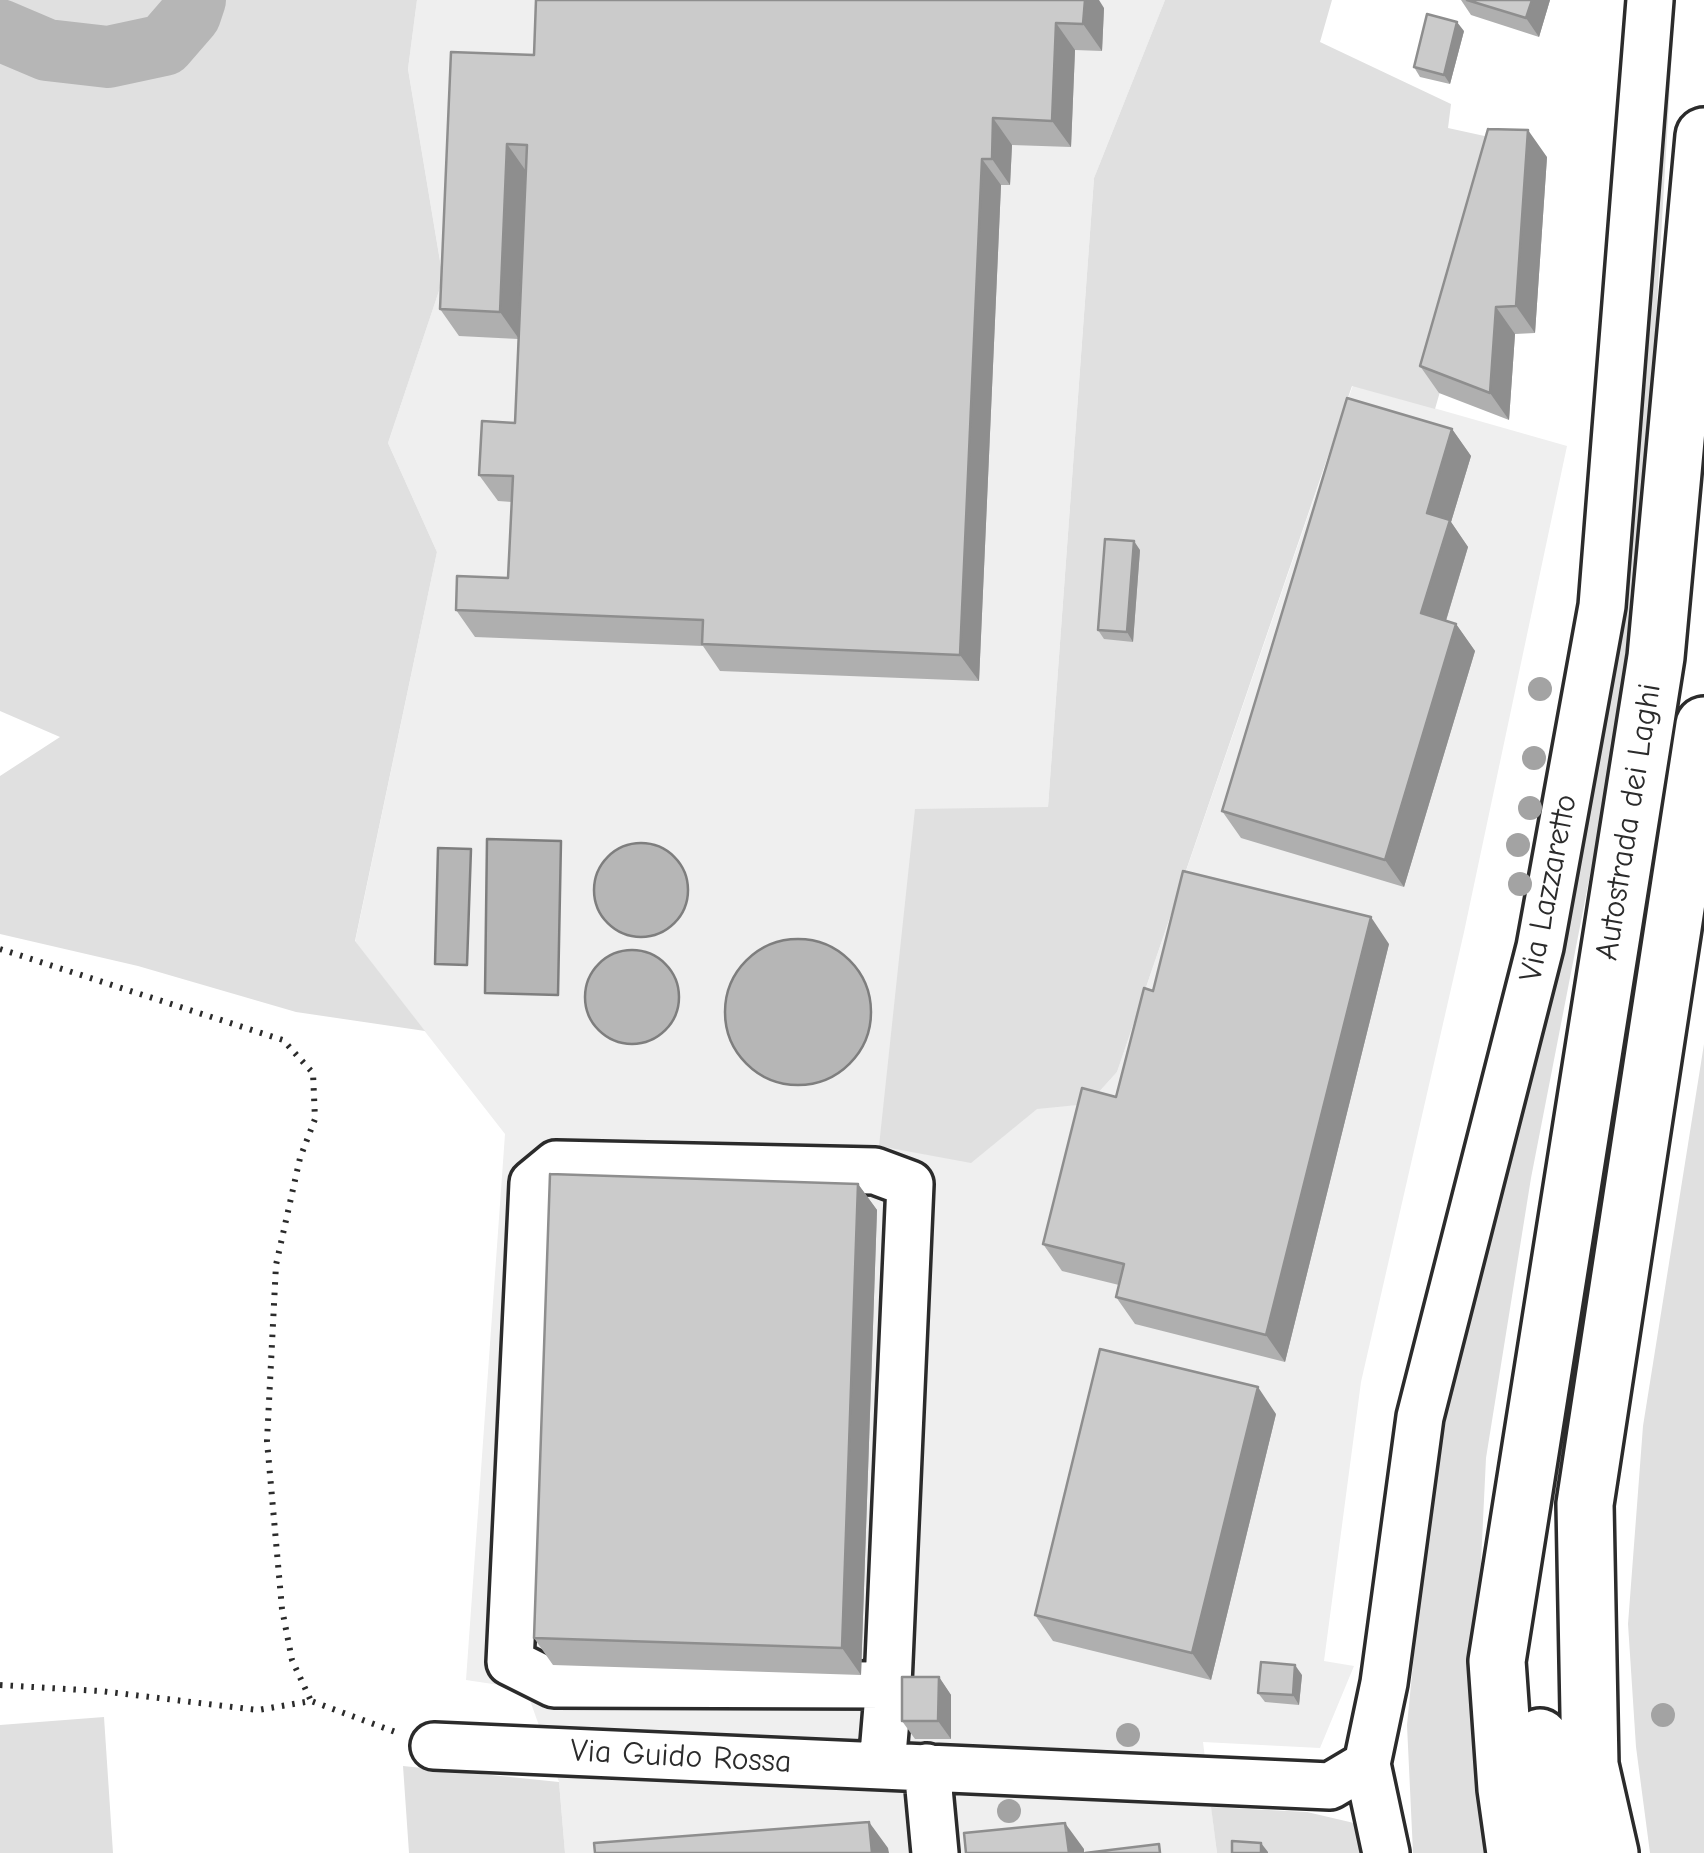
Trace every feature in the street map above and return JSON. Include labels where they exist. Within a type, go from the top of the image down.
[{"type":"highway","name":"Autostrada dei Laghi","points":[[1522,1504],[1656,657],[1704,136]]},
{"type":"highway","points":[[1610,1853],[1590,1765],[1585,1504],[1704,725]]},
{"type":"highway","points":[[1516,1853],[1506,1789],[1497,1661],[1522,1504]]},
{"type":"highway","points":[[1522,1504],[1544,1788],[1555,1853]]},
{"type":"street","name":"Via Lazzaretto","points":[[1367,1764],[1384,1683],[1420,1417],[1540,947],[1602,606],[1650,0]]},
{"type":"street","points":[[882,1766],[888,1685],[910,1184],[875,1171],[556,1164],[534,1183],[510,1662],[554,1684],[888,1685]]},
{"type":"street","name":"Via Guido Rossa","points":[[434,1746],[1330,1786],[1367,1764]]},
{"type":"street","points":[[1367,1764],[1386,1853]]},
{"type":"street","points":[[927,1768],[935,1853]]},
{"type":"path","points":[[0,949],[283,1040],[313,1072],[315,1119],[300,1158],[276,1265],[267,1441],[282,1609],[292,1660],[312,1701]]},
{"type":"path","points":[[0,1685],[100,1691],[258,1710],[312,1701],[434,1746]]},
{"type":"shaded area","points":[[0,0],[170,0],[156,18],[117,33],[51,32],[0,10]]},
{"type":"shaded area","points":[[215,0],[417,0],[408,69],[443,279],[388,443],[437,552],[355,941],[425,1031],[296,1012],[138,966],[0,934],[0,776],[60,737],[0,711],[0,43],[92,73],[151,70],[190,49]]},
{"type":"shaded area","points":[[417,0],[1165,0],[1094,178],[1048,807],[971,1162],[1037,1108],[1088,1104],[1117,1072],[1353,385],[1567,446],[1464,932],[1361,1382],[1324,1661],[1354,1666],[1320,1748],[1203,1742],[1217,1853],[565,1853],[559,1782],[526,1689],[466,1680],[505,1134],[355,942],[437,552],[388,443],[443,279],[408,69]]},
{"type":"shaded area","points":[[1165,0],[1332,0],[1320,42],[1451,104],[1448,128],[1512,142],[1435,409],[1352,386],[1117,1072],[1088,1104],[1037,1109],[971,1163],[879,1146],[915,809],[1048,807],[1094,178]]},
{"type":"shaded area","points":[[1663,0],[1675,0],[1644,525],[1612,762],[1531,1178],[1486,1458],[1476,1666],[1492,1853],[1413,1853],[1407,1725],[1432,1471],[1515,1102]]},
{"type":"shaded area","points":[[487,839],[561,841],[558,995],[485,993]]},
{"type":"shaded area","points":[[641,843],[659,847],[674,857],[684,872],[688,890],[684,908],[674,923],[659,933],[641,937],[623,933],[608,923],[598,908],[594,890],[598,872],[608,857],[623,847]]},
{"type":"shaded area","points":[[438,848],[471,849],[467,965],[435,964]]},
{"type":"shaded area","points":[[798,939],[826,945],[850,960],[865,984],[871,1012],[865,1040],[850,1064],[826,1079],[798,1085],[770,1079],[746,1064],[731,1040],[725,1012],[731,984],[746,960],[770,945]]},
{"type":"shaded area","points":[[632,950],[650,953],[665,964],[676,979],[676,1015],[665,1030],[650,1041],[632,1044],[614,1041],[599,1030],[588,1015],[585,997],[588,979],[599,964],[614,953]]},
{"type":"shaded area","points":[[1704,1044],[1704,1853],[1650,1853],[1636,1747],[1628,1624],[1643,1426]]},
{"type":"shaded area","points":[[104,1717],[113,1853],[0,1853],[0,1725]]},
{"type":"shaded area","points":[[403,1766],[559,1782],[565,1853],[409,1853]]},
{"type":"shaded area","points":[[1211,1807],[1307,1812],[1354,1823],[1361,1853],[1217,1853]]},
{"type":"building","points":[[536,0],[1085,0],[1083,24],[1056,23],[1052,121],[993,118],[992,159],[982,159],[960,655],[702,644],[703,620],[456,610],[457,576],[508,578],[513,476],[479,475],[482,421],[515,423],[527,145],[507,144],[500,312],[440,309],[451,52],[534,55]]},
{"type":"building","points":[[1467,0],[1532,0],[1526,18]]},
{"type":"building","points":[[1427,14],[1457,22],[1444,75],[1414,67]]},
{"type":"building","points":[[1488,129],[1528,130],[1516,306],[1496,307],[1490,393],[1420,366]]},
{"type":"building","points":[[1347,398],[1452,429],[1427,513],[1450,520],[1421,613],[1456,624],[1385,860],[1222,811]]},
{"type":"building","points":[[1105,539],[1134,541],[1127,632],[1098,630]]},
{"type":"building","points":[[1183,871],[1371,917],[1266,1335],[1116,1297],[1124,1264],[1043,1244],[1082,1088],[1116,1097],[1144,988],[1153,991]]},
{"type":"building","points":[[550,1174],[858,1184],[842,1648],[534,1638]]},
{"type":"building","points":[[1100,1349],[1258,1387],[1192,1653],[1035,1615]]},
{"type":"building","points":[[1261,1662],[1295,1665],[1293,1695],[1258,1693]]},
{"type":"building","points":[[902,1677],[939,1677],[938,1721],[902,1721]]},
{"type":"building","points":[[869,1822],[872,1853],[595,1853],[594,1843]]},
{"type":"building","points":[[1065,1823],[1069,1853],[966,1853],[964,1833]]},
{"type":"building","points":[[1232,1841],[1261,1843],[1261,1853],[1232,1853]]},
{"type":"building","points":[[1159,1844],[1160,1853],[1085,1853]]},
{"type":"waterway","points":[[0,30],[47,50],[108,57],[164,45],[190,15],[195,0]]}]
